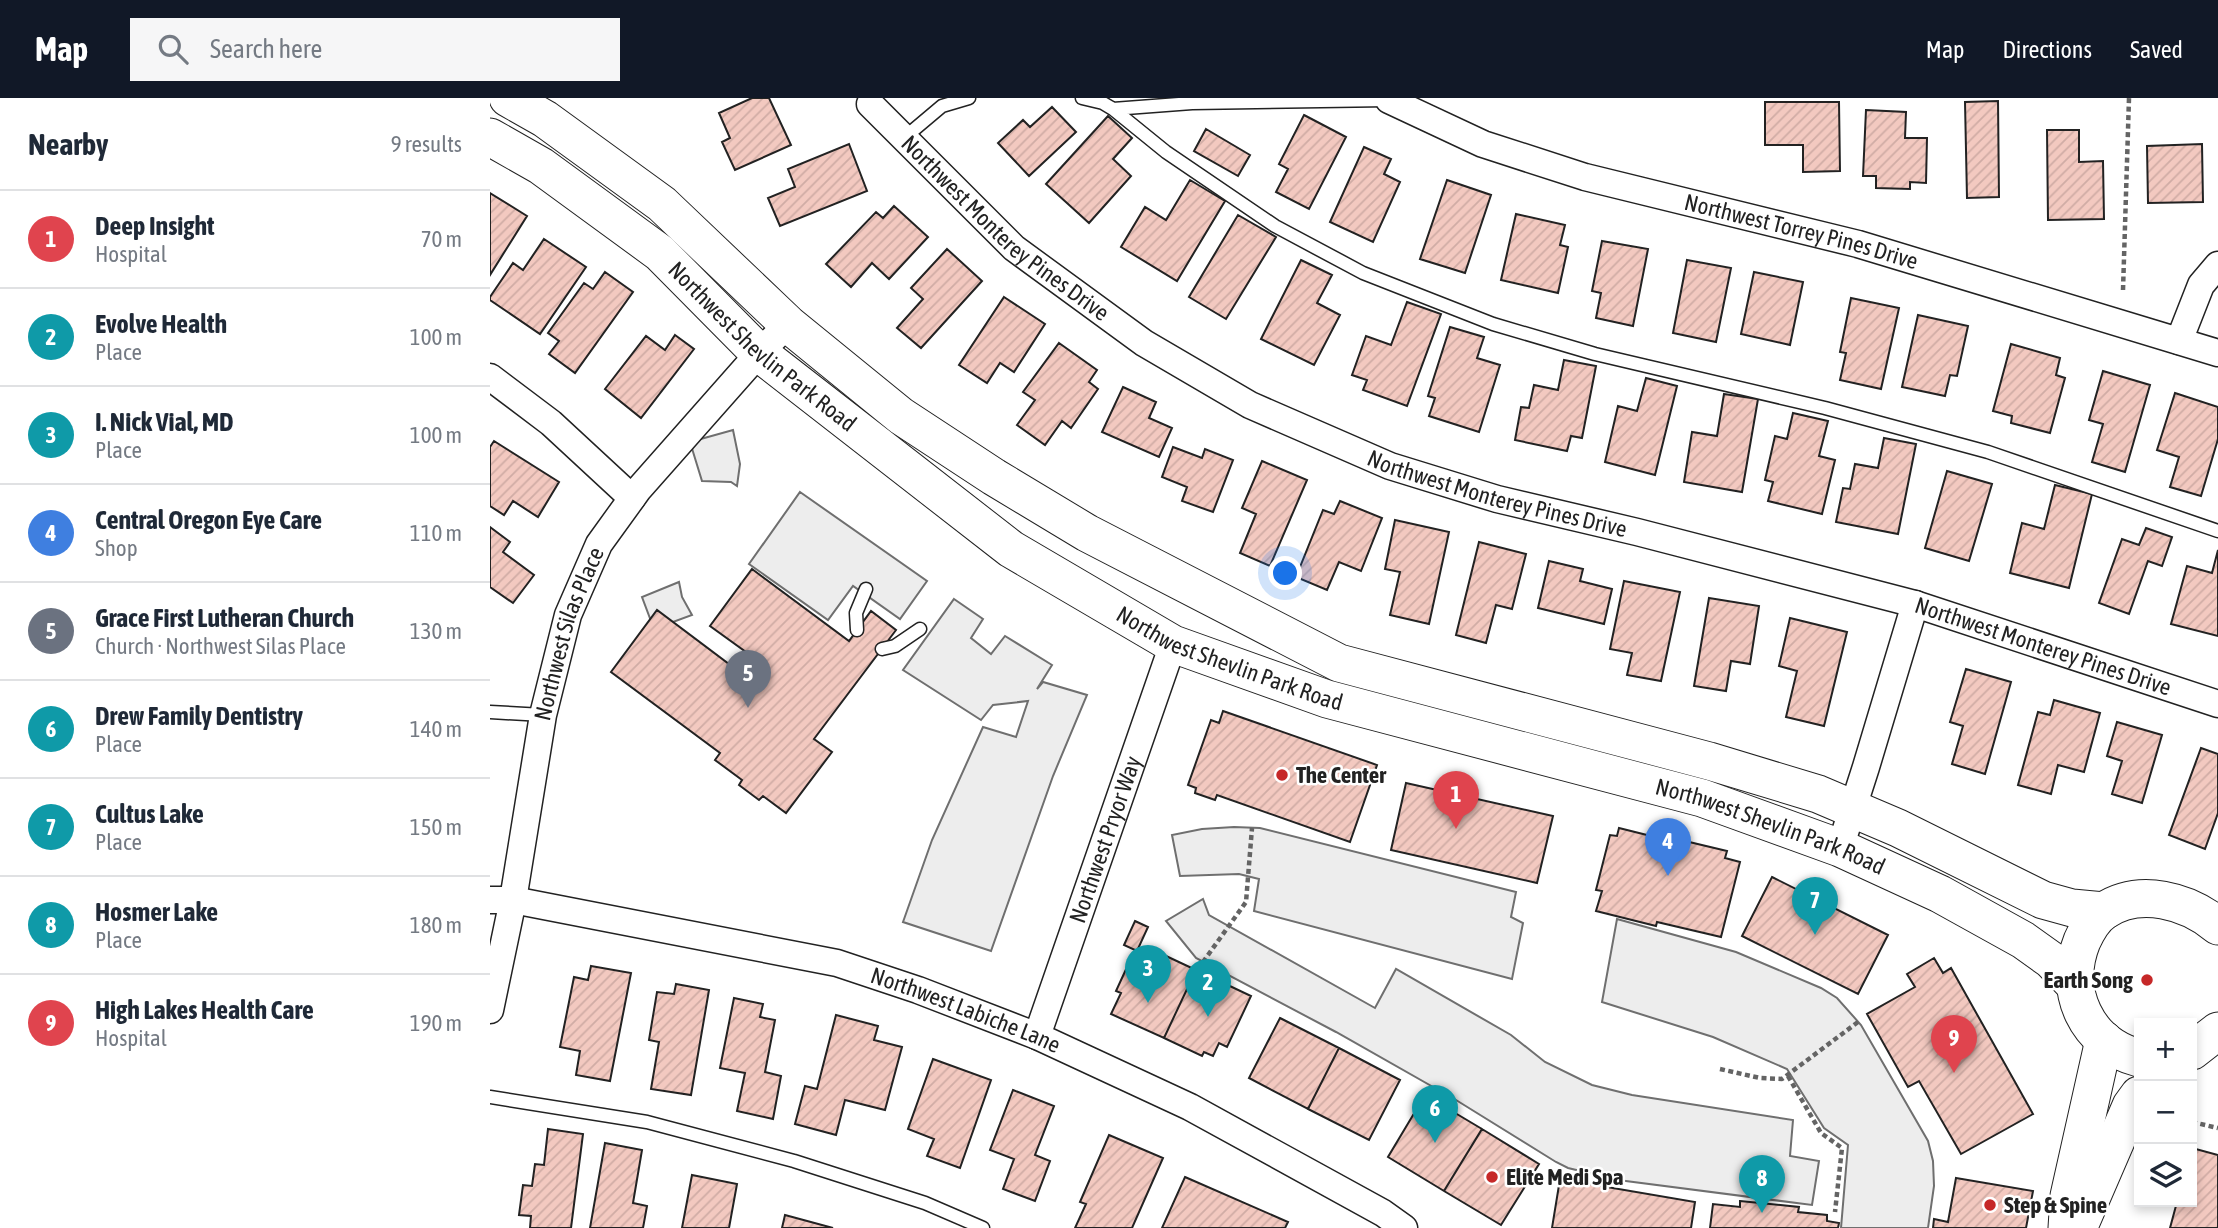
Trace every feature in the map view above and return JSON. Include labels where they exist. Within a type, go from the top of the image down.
[{"type":"main road","name":"Northwest Shevlin Park Road","points":[[508,98],[545,119],[662,204],[788,324],[901,416],[994,477],[1087,533],[1339,663],[1709,761],[1818,794],[1898,828],[2043,900],[2072,908],[2104,911]]},
{"type":"main road","name":"Northwest Shevlin Park Road","points":[[490,137],[541,166],[660,253],[759,353],[1011,550],[1173,644],[1327,699],[1702,798],[1840,848],[1940,894],[2023,940],[2051,960],[2074,984]]},
{"type":"main road","points":[[2134,1057],[2125,1054],[2104,1040],[2089,1024],[2079,1003],[2074,984],[2077,955],[2086,931],[2104,911],[2127,902],[2150,898],[2174,902],[2199,911],[2218,926]]},
{"type":"main road","points":[[2197,1047],[2218,1031]]},
{"type":"main road","points":[[2067,1228],[2068,1196],[2104,1040]]},
{"type":"main road","points":[[2078,1228],[2134,1102]]},
{"type":"street","name":"Northwest Torrey Pines Drive","points":[[1389,100],[1483,144],[1584,177],[1858,244],[2218,353]]},
{"type":"street","name":"Northwest Monterey Pines Drive","points":[[870,104],[1014,248],[1144,343],[1250,405],[1390,466],[1497,499],[1637,532],[1915,604],[2218,704]]},
{"type":"street","points":[[2179,341],[2201,285],[2218,265]]},
{"type":"street","name":"Northwest Silas Place","points":[[490,1010],[501,900],[568,615],[599,544],[632,498],[759,353],[788,324]]},
{"type":"street","points":[[490,377],[551,423],[632,498]]},
{"type":"street","points":[[1840,848],[1915,604]]},
{"type":"street","name":"Northwest Pryor Way","points":[[1037,1036],[1173,644]]},
{"type":"street","name":"Northwest Labiche Lane","points":[[501,900],[837,963],[918,990],[1037,1036],[1190,1107],[1383,1213],[1404,1228]]},
{"type":"lane","points":[[904,138],[942,106],[969,98]]},
{"type":"lane","points":[[1082,98],[1103,103],[1113,109],[1166,152],[1275,226],[1363,272],[1493,324],[1595,354],[1825,408],[1988,452],[2218,531]]},
{"type":"lane","points":[[1113,109],[1192,103],[1389,100]]},
{"type":"lane","points":[[857,630],[856,613],[866,589]]},
{"type":"lane","points":[[882,649],[895,646],[920,629]]},
{"type":"lane","points":[[490,712],[543,715]]},
{"type":"lane","points":[[490,1097],[661,1125],[794,1161],[925,1203],[983,1228]]},
{"type":"path","points":[[2123,290],[2129,98]]},
{"type":"path","points":[[1203,962],[1246,902],[1252,828]]},
{"type":"path","points":[[1720,1069],[1772,1080],[1788,1076],[1858,1021]]},
{"type":"path","points":[[1788,1076],[1821,1133],[1842,1148],[1835,1212]]},
{"type":"path","points":[[2197,1123],[2218,1128]]},
{"type":"shaded area","points":[[733,430],[740,464],[737,486],[731,482],[702,481],[690,442]]},
{"type":"shaded area","points":[[800,492],[927,581],[900,619],[853,586],[828,620],[749,564]]},
{"type":"shaded area","points":[[679,582],[682,597],[692,615],[654,629],[642,597]]},
{"type":"shaded area","points":[[954,599],[983,619],[971,638],[991,654],[1005,636],[1052,665],[1037,689],[1043,682],[1087,695],[1053,776],[991,951],[903,922],[932,840],[983,727],[1016,737],[1028,701],[993,705],[981,720],[903,670]]},
{"type":"shaded area","points":[[1260,828],[1516,892],[1511,917],[1523,923],[1512,979],[1254,911],[1259,879],[1239,874],[1180,876],[1172,835],[1202,829]]},
{"type":"shaded area","points":[[1203,899],[1209,915],[1375,1008],[1396,969],[1511,1035],[1545,1062],[1592,1085],[1632,1095],[1793,1120],[1790,1156],[1819,1161],[1812,1205],[1618,1180],[1568,1168],[1556,1162],[1456,1100],[1336,1032],[1196,958],[1166,921]]},
{"type":"shaded area","points":[[1617,919],[1736,952],[1821,988],[1837,998],[1861,1025],[1928,1141],[1933,1161],[1934,1186],[1928,1228],[1841,1228],[1848,1145],[1824,1128],[1787,1069],[1713,1037],[1602,1002]]},
{"type":"building","points":[[752,98],[769,98],[791,145],[735,170],[722,142],[730,138],[719,113]]},
{"type":"building","points":[[1998,101],[1999,197],[1967,198],[1965,102]]},
{"type":"building","points":[[1765,102],[1839,102],[1840,171],[1803,172],[1803,145],[1765,145]]},
{"type":"building","points":[[1052,107],[1076,132],[1029,176],[998,143],[1023,120],[1030,127]]},
{"type":"building","points":[[1866,110],[1906,112],[1905,138],[1927,138],[1926,183],[1910,182],[1910,189],[1876,188],[1876,176],[1863,176]]},
{"type":"building","points":[[1304,115],[1346,137],[1309,209],[1276,192],[1288,169],[1279,164]]},
{"type":"building","points":[[1108,116],[1132,138],[1113,159],[1131,176],[1089,223],[1046,184]]},
{"type":"building","points":[[1206,129],[1250,155],[1238,176],[1194,151]]},
{"type":"building","points":[[2047,130],[2079,130],[2079,162],[2103,161],[2104,219],[2048,220]]},
{"type":"building","points":[[849,144],[867,191],[780,226],[768,198],[795,187],[788,169]]},
{"type":"building","points":[[2202,144],[2203,202],[2148,203],[2147,146]]},
{"type":"building","points":[[1364,147],[1391,159],[1384,174],[1400,182],[1373,242],[1330,222]]},
{"type":"building","points":[[1190,180],[1225,201],[1177,281],[1121,247],[1145,207],[1166,220]]},
{"type":"building","points":[[1447,180],[1491,195],[1465,273],[1420,259]]},
{"type":"building","points":[[490,193],[527,216],[490,275]]},
{"type":"building","points":[[894,206],[928,237],[889,279],[872,263],[851,287],[826,264],[876,212],[883,218]]},
{"type":"building","points":[[1516,214],[1565,225],[1560,245],[1568,247],[1558,293],[1501,280]]},
{"type":"building","points":[[1238,215],[1276,237],[1226,319],[1189,297]]},
{"type":"building","points":[[544,239],[586,267],[540,334],[490,300],[490,297],[513,263],[523,270]]},
{"type":"building","points":[[1602,241],[1648,249],[1633,326],[1596,318],[1601,293],[1592,291]]},
{"type":"building","points":[[947,249],[982,281],[921,348],[897,328],[923,299],[911,288]]},
{"type":"building","points":[[1301,260],[1332,275],[1317,303],[1340,315],[1314,365],[1261,339]]},
{"type":"building","points":[[1687,260],[1731,268],[1716,342],[1673,333]]},
{"type":"building","points":[[605,272],[633,292],[575,373],[549,354],[559,341],[548,333],[584,283],[593,289]]},
{"type":"building","points":[[1754,272],[1803,282],[1790,345],[1741,334]]},
{"type":"building","points":[[1004,297],[1045,324],[1014,372],[1000,363],[987,383],[959,365]]},
{"type":"building","points":[[1851,298],[1899,308],[1881,389],[1840,380],[1846,353],[1840,352]]},
{"type":"building","points":[[1407,302],[1441,314],[1407,406],[1363,390],[1367,380],[1352,375],[1366,336],[1391,345]]},
{"type":"building","points":[[1918,315],[1968,326],[1957,376],[1950,375],[1945,396],[1902,387]]},
{"type":"building","points":[[1450,327],[1484,337],[1477,358],[1500,365],[1479,432],[1429,416],[1435,398],[1428,396]]},
{"type":"building","points":[[675,335],[694,349],[641,418],[605,389],[646,336],[665,350]]},
{"type":"building","points":[[1059,343],[1097,370],[1089,382],[1098,389],[1071,428],[1062,421],[1045,445],[1017,425],[1035,400],[1023,392]]},
{"type":"building","points":[[2011,344],[2060,358],[2056,375],[2065,378],[2050,433],[2011,423],[2012,416],[1993,411]]},
{"type":"building","points":[[1564,360],[1596,366],[1582,438],[1571,436],[1567,451],[1515,440],[1521,407],[1529,408],[1534,385],[1558,390]]},
{"type":"building","points":[[2103,371],[2150,385],[2125,472],[2092,462],[2103,424],[2089,420]]},
{"type":"building","points":[[1646,378],[1677,386],[1655,475],[1605,462],[1618,406],[1637,411]]},
{"type":"building","points":[[1123,387],[1156,402],[1149,418],[1172,428],[1159,457],[1102,432]]},
{"type":"building","points":[[2175,393],[2218,407],[2218,439],[2201,496],[2170,487],[2179,457],[2157,450]]},
{"type":"building","points":[[1724,394],[1758,399],[1742,492],[1684,482],[1692,432],[1717,436]]},
{"type":"building","points":[[1793,413],[1828,421],[1819,456],[1835,460],[1822,514],[1768,501],[1773,482],[1765,480],[1775,436],[1787,439]]},
{"type":"building","points":[[1884,438],[1916,444],[1898,534],[1836,522],[1843,488],[1850,489],[1855,464],[1878,468]]},
{"type":"building","points":[[494,441],[559,482],[538,517],[513,501],[504,515],[490,506],[490,447]]},
{"type":"building","points":[[1173,447],[1202,458],[1205,449],[1233,460],[1213,512],[1182,501],[1187,487],[1162,477]]},
{"type":"building","points":[[1262,461],[1307,480],[1270,566],[1240,553],[1256,514],[1242,508]]},
{"type":"building","points":[[1947,471],[1992,484],[1969,561],[1925,548]]},
{"type":"building","points":[[2055,485],[2092,494],[2069,588],[2010,573],[2022,523],[2044,529]]},
{"type":"building","points":[[1340,501],[1382,518],[1361,571],[1339,562],[1327,590],[1296,577],[1323,510],[1334,514]]},
{"type":"building","points":[[1395,520],[1449,532],[1429,624],[1390,615],[1400,572],[1385,569]]},
{"type":"building","points":[[490,527],[510,542],[503,552],[534,575],[513,603],[490,587]]},
{"type":"building","points":[[2146,528],[2172,537],[2162,566],[2148,561],[2129,614],[2099,603],[2122,539],[2139,545]]},
{"type":"building","points":[[1479,542],[1526,554],[1512,609],[1496,605],[1486,643],[1456,635]]},
{"type":"building","points":[[2218,550],[2218,636],[2171,624],[2187,566],[2212,573]]},
{"type":"building","points":[[1549,561],[1583,569],[1580,581],[1612,589],[1604,624],[1538,608]]},
{"type":"building","points":[[752,569],[849,641],[871,611],[896,630],[814,739],[832,752],[786,813],[763,796],[759,800],[739,785],[742,780],[715,760],[720,753],[611,672],[657,610],[745,676],[757,660],[710,626]]},
{"type":"building","points":[[1624,581],[1680,592],[1661,681],[1627,675],[1632,653],[1610,649]]},
{"type":"building","points":[[1709,598],[1759,606],[1750,664],[1731,661],[1726,691],[1694,686]]},
{"type":"building","points":[[1790,618],[1847,632],[1824,726],[1786,717],[1797,671],[1779,666]]},
{"type":"building","points":[[1966,669],[2011,682],[1985,774],[1952,764],[1963,726],[1950,722]]},
{"type":"building","points":[[2054,700],[2100,713],[2084,772],[2058,765],[2051,794],[2018,785],[2038,712],[2050,715]]},
{"type":"building","name":"The Center","points":[[1223,711],[1377,765],[1350,842],[1217,795],[1215,800],[1195,793],[1196,788],[1188,785],[1211,720],[1219,723]]},
{"type":"building","points":[[2117,722],[2162,735],[2142,803],[2112,794],[2122,761],[2107,756]]},
{"type":"building","points":[[2201,748],[2218,754],[2218,813],[2205,849],[2169,835]]},
{"type":"building","points":[[1406,783],[1553,816],[1537,883],[1391,850]]},
{"type":"building","points":[[1619,828],[1727,851],[1725,858],[1740,862],[1721,937],[1657,922],[1656,926],[1596,911],[1602,891],[1596,890],[1610,835],[1617,836]]},
{"type":"building","points":[[1772,877],[1888,935],[1858,994],[1742,936]]},
{"type":"building","points":[[1135,921],[1148,927],[1137,951],[1124,945]]},
{"type":"building","points":[[1149,948],[1196,970],[1164,1038],[1111,1014],[1121,993],[1116,991],[1133,954],[1144,959]]},
{"type":"building","points":[[1934,958],[1943,973],[1951,968],[2033,1114],[1961,1154],[1919,1081],[1908,1087],[1867,1014],[1915,987],[1907,974]]},
{"type":"building","points":[[591,966],[631,973],[610,1081],[576,1075],[580,1051],[560,1047],[574,977],[588,980]]},
{"type":"building","points":[[1196,970],[1251,996],[1227,1047],[1219,1043],[1213,1056],[1204,1052],[1202,1056],[1164,1038]]},
{"type":"building","points":[[676,984],[709,990],[691,1095],[651,1089],[659,1042],[649,1040],[657,992],[674,994]]},
{"type":"building","points":[[734,998],[763,1004],[760,1017],[775,1020],[765,1072],[781,1076],[773,1119],[737,1111],[745,1073],[720,1068]]},
{"type":"building","points":[[836,1015],[878,1026],[874,1040],[902,1047],[885,1110],[845,1100],[836,1135],[795,1124],[805,1086],[817,1089]]},
{"type":"building","points":[[1280,1018],[1339,1048],[1308,1109],[1249,1078]]},
{"type":"building","points":[[1339,1048],[1400,1080],[1369,1140],[1308,1109]]},
{"type":"building","points":[[933,1059],[991,1080],[960,1168],[927,1156],[934,1139],[908,1129]]},
{"type":"building","points":[[1013,1090],[1054,1106],[1035,1155],[1050,1161],[1035,1201],[1003,1189],[1014,1159],[990,1150]]},
{"type":"building","points":[[1425,1095],[1482,1129],[1444,1191],[1388,1157]]},
{"type":"building","points":[[548,1129],[583,1134],[571,1228],[530,1228],[531,1216],[519,1215],[523,1185],[532,1186],[535,1164],[544,1165]]},
{"type":"building","name":"Elite Medi Spa","points":[[1482,1129],[1539,1164],[1501,1225],[1444,1191]]},
{"type":"building","points":[[1109,1135],[1163,1158],[1132,1228],[1075,1228],[1086,1204],[1080,1202]]},
{"type":"building","points":[[605,1143],[642,1150],[633,1203],[647,1206],[643,1228],[590,1228]]},
{"type":"building","points":[[2197,1149],[2218,1155],[2218,1228],[2170,1228],[2176,1207],[2197,1207]]},
{"type":"building","points":[[692,1175],[737,1184],[729,1228],[682,1228]]},
{"type":"building","points":[[1185,1177],[1288,1222],[1285,1228],[1162,1228]]},
{"type":"building","name":"Step & Spine","points":[[1956,1178],[2033,1191],[2026,1228],[1933,1228],[1934,1219],[1948,1222]]},
{"type":"building","points":[[1560,1179],[1695,1202],[1691,1228],[1552,1228]]},
{"type":"building","points":[[1740,1201],[1799,1207],[1798,1212],[1827,1215],[1827,1221],[1839,1223],[1838,1228],[1710,1228],[1713,1204],[1740,1207]]},
{"type":"building","points":[[785,1215],[833,1228],[782,1228]]},
{"type":"place","name":"Grace First Lutheran Church","points":[[748,708]]},
{"type":"place","name":"The Center","points":[[1282,775]]},
{"type":"place","name":"Deep Insight","points":[[1456,829]]},
{"type":"place","name":"Central Oregon Eye Care","points":[[1668,876]]},
{"type":"place","name":"Cultus Lake","points":[[1815,935]]},
{"type":"place","name":"Earth Song","points":[[2147,980]]},
{"type":"place","name":"I. Nick Vial, MD","points":[[1148,1003]]},
{"type":"place","name":"Evolve Health","points":[[1208,1017]]},
{"type":"place","name":"High Lakes Health Care","points":[[1954,1073]]},
{"type":"place","name":"Drew Family Dentistry","points":[[1435,1143]]},
{"type":"place","name":"Elite Medi Spa","points":[[1492,1177]]},
{"type":"place","name":"Step & Spine","points":[[1990,1205]]},
{"type":"place","name":"Hosmer Lake","points":[[1762,1213]]}]
